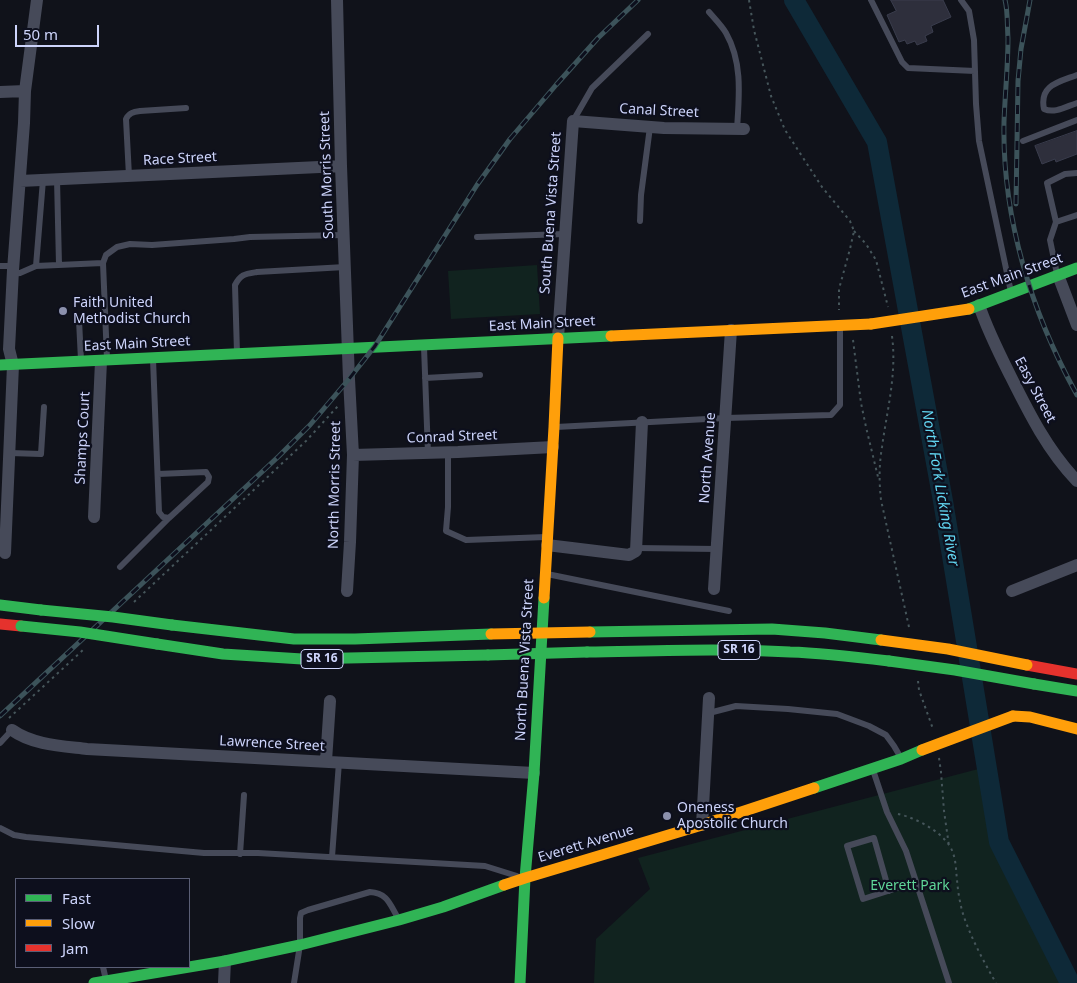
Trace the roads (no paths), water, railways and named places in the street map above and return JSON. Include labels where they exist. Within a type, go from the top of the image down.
[{"type":"main road","name":"East Main Street","points":[[0,365],[871,324],[974,307],[1077,268]]},
{"type":"main road","name":"North Buena Vista Street","points":[[520,983],[525,878],[534,773],[558,338]]},
{"type":"main road","name":"SR 16","points":[[0,605],[294,639],[772,629],[825,633],[948,649],[1077,674]]},
{"type":"main road","name":"SR 16","points":[[0,624],[80,632],[223,654],[302,659],[719,650],[824,654],[955,670],[1077,692]]},
{"type":"main road","name":"Everett Avenue","points":[[190,967],[300,945],[443,907],[525,878],[702,825],[873,769],[1013,716],[1030,717],[1077,729]]},
{"type":"main road","name":"Everett Avenue","points":[[94,983],[184,968]]},
{"type":"street","points":[[5,553],[4,485],[13,365],[9,349],[8,269],[20,181],[25,91],[36,0]]},
{"type":"street","name":"South Morris Street","points":[[337,0],[341,166],[349,348]]},
{"type":"street","points":[[0,92],[25,91]]},
{"type":"street","name":"Canal Street","points":[[573,121],[650,127],[740,129]]},
{"type":"street","name":"South Buena Vista Street","points":[[558,338],[573,121]]},
{"type":"street","name":"Race Street","points":[[20,181],[341,166]]},
{"type":"street","points":[[1058,275],[1077,325]]},
{"type":"street","name":"Easy Street","points":[[974,307],[986,326],[1027,410],[1050,448],[1077,481]]},
{"type":"street","name":"North Avenue","points":[[714,589],[731,330]]},
{"type":"street","name":"North Morris Street","points":[[347,591],[353,455],[349,348]]},
{"type":"street","name":"Shamps Court","points":[[94,517],[104,360]]},
{"type":"street","points":[[547,541],[629,555],[636,551],[642,422]]},
{"type":"street","name":"Conrad Street","points":[[353,455],[553,447]]},
{"type":"street","points":[[1012,591],[1077,565]]},
{"type":"street","points":[[702,825],[709,698]]},
{"type":"street","points":[[326,761],[330,701]]},
{"type":"street","name":"Lawrence Street","points":[[9,725],[29,739],[87,749],[534,773]]},
{"type":"street","points":[[224,983],[225,961]]},
{"type":"lane","points":[[870,0],[902,62],[908,68],[975,71]]},
{"type":"lane","points":[[962,0],[969,10],[974,40],[979,141],[1012,293]]},
{"type":"lane","points":[[709,12],[726,33],[737,58],[740,89],[740,129]]},
{"type":"lane","points":[[573,121],[592,88],[648,34]]},
{"type":"lane","points":[[1077,75],[1052,84],[1046,90],[1042,102],[1044,109],[1048,111],[1055,111],[1077,103]]},
{"type":"lane","points":[[129,176],[126,119],[128,115],[140,111],[186,108]]},
{"type":"lane","points":[[1023,141],[1077,120]]},
{"type":"lane","points":[[640,222],[641,195],[650,127]]},
{"type":"lane","points":[[1058,275],[1050,240],[1056,222],[1047,183],[1065,174],[1077,173]]},
{"type":"lane","points":[[57,179],[59,265]]},
{"type":"lane","points":[[36,266],[43,180]]},
{"type":"lane","points":[[1056,222],[1077,215]]},
{"type":"lane","points":[[477,237],[565,234]]},
{"type":"lane","points":[[104,360],[103,263],[106,255],[117,247],[130,244],[152,245],[250,237],[344,235]]},
{"type":"lane","points":[[8,269],[20,273],[36,266],[103,263]]},
{"type":"lane","points":[[238,354],[236,285],[239,278],[245,274],[256,272],[345,267]]},
{"type":"lane","points":[[81,362],[79,320],[105,319]]},
{"type":"lane","points":[[554,427],[726,418],[831,415],[840,404],[846,325]]},
{"type":"lane","points":[[424,344],[428,453]]},
{"type":"lane","points":[[153,358],[159,512],[162,518],[169,518]]},
{"type":"lane","points":[[425,378],[480,375]]},
{"type":"lane","points":[[6,461],[41,454],[44,407]]},
{"type":"lane","points":[[448,452],[446,532],[466,540],[547,541]]},
{"type":"lane","points":[[120,568],[169,518],[208,482],[209,477],[206,472],[158,474]]},
{"type":"lane","points":[[636,548],[717,549]]},
{"type":"lane","points":[[544,573],[729,611]]},
{"type":"lane","points":[[708,713],[736,706],[837,714],[869,726],[886,735],[901,759]]},
{"type":"lane","points":[[0,743],[9,725]]},
{"type":"lane","points":[[332,857],[339,762]]},
{"type":"lane","points":[[873,769],[887,812],[906,851],[949,983]]},
{"type":"lane","points":[[240,854],[244,795]]},
{"type":"lane","points":[[0,828],[14,836],[178,851],[258,853],[485,866],[525,878]]},
{"type":"lane","points":[[889,891],[874,838],[847,846],[863,900],[916,882]]},
{"type":"lane","points":[[294,983],[300,945],[301,913],[370,892],[381,894],[387,899],[399,920]]},
{"type":"lane","points":[[103,968],[107,981]]},
{"type":"waterway","name":"North Fork Licking River","points":[[794,0],[877,142],[943,501],[999,842],[1070,983]]},
{"type":"railway","points":[[0,716],[310,425],[375,346],[477,185],[510,139],[598,38],[638,0]]},
{"type":"railway","points":[[1005,0],[1008,38],[1004,122],[1005,158],[1014,228],[1022,263],[1033,297],[1046,331],[1077,395]]},
{"type":"railway","points":[[1016,204],[1018,81],[1021,49],[1030,0]]},
{"type":"place","name":"Faith United Methodist Church","points":[[63,311]]},
{"type":"place","name":"Oneness Apostolic Church","points":[[667,816]]},
{"type":"park label","name":"Everett Park","points":[[910,886]]}]
